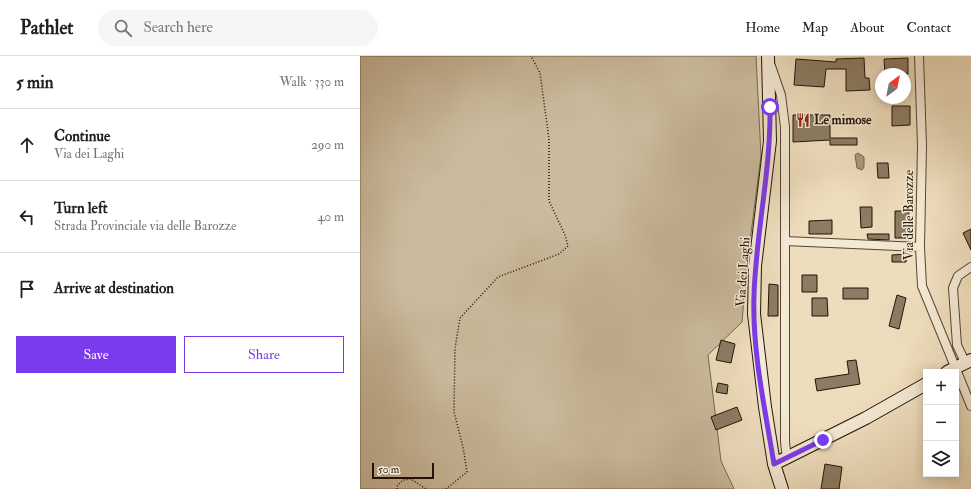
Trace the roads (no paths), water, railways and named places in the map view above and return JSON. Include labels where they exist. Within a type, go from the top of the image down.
[{"type":"main road","name":"Via dei Laghi","points":[[768,58],[770,146],[756,266],[754,309],[763,395],[774,464],[782,489]]},
{"type":"main road","points":[[774,464],[866,418],[923,386]]},
{"type":"street","name":"Via delle Barozze","points":[[920,56],[922,145],[920,247],[922,286],[960,365]]},
{"type":"street","points":[[768,58],[779,90],[784,114],[785,442],[787,458]]},
{"type":"street","points":[[785,241],[920,247]]},
{"type":"street","points":[[971,267],[958,276],[953,288],[960,365],[971,406]]},
{"type":"place","name":"Le mimose","points":[[803,120]]}]
